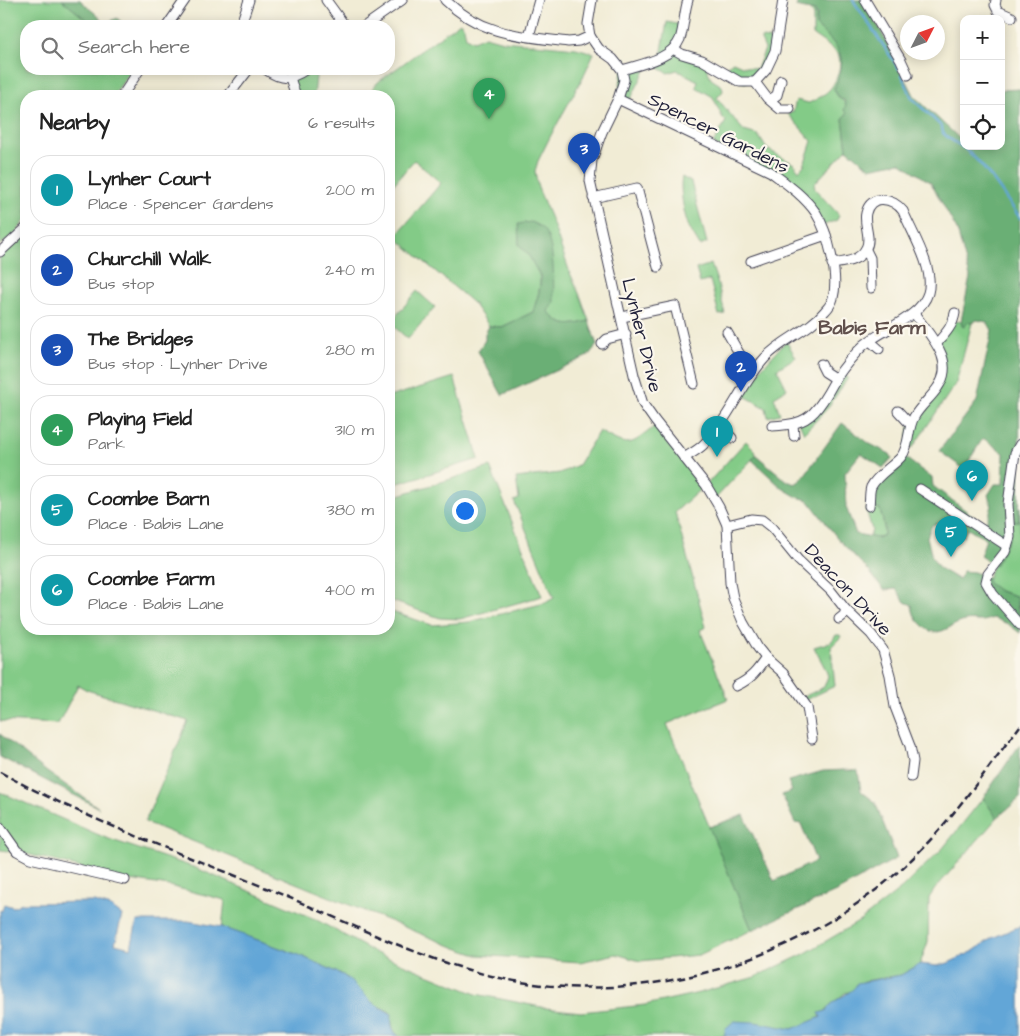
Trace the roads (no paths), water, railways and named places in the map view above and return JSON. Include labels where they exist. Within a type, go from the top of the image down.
[{"type":"street","points":[[171,20],[184,0]]},
{"type":"street","points":[[242,20],[249,0]]},
{"type":"street","points":[[326,0],[341,20]]},
{"type":"street","points":[[374,20],[402,0]]},
{"type":"street","points":[[445,0],[468,19],[506,33],[568,42],[579,41],[590,36]]},
{"type":"street","points":[[529,36],[539,0]]},
{"type":"street","points":[[592,0],[588,24],[590,36],[599,49],[614,59],[622,70],[661,56],[673,49],[680,39],[688,0]]},
{"type":"street","points":[[673,49],[702,60],[740,82],[755,82],[766,70],[775,51],[783,0]]},
{"type":"street","points":[[865,0],[904,73]]},
{"type":"street","points":[[996,0],[995,5],[998,11],[1012,17]]},
{"type":"street","name":"Lynher Drive","points":[[622,70],[624,80],[592,160],[590,181],[634,375],[643,404],[712,493],[727,524],[730,583],[733,598],[743,622],[758,648],[783,673],[807,707],[812,739]]},
{"type":"street","points":[[126,90],[136,75]]},
{"type":"street","points":[[233,90],[244,75]]},
{"type":"street","points":[[275,75],[280,78],[290,78],[296,75]]},
{"type":"street","points":[[290,78],[294,90]]},
{"type":"street","points":[[770,100],[777,95],[781,80]]},
{"type":"street","points":[[755,82],[780,109],[790,109]]},
{"type":"street","name":"Spencer Gardens","points":[[618,99],[771,172],[788,184],[816,214],[826,235],[832,264],[833,300],[825,311],[814,322],[777,347],[766,357],[739,393],[720,426],[702,445],[684,458]]},
{"type":"street","points":[[593,198],[637,188],[658,267]]},
{"type":"street","points":[[772,426],[792,425],[814,413],[824,400],[836,378],[853,357],[870,341],[914,313],[928,295],[929,273],[903,211],[894,203],[881,199],[874,201],[868,207],[865,220],[868,244],[866,250],[850,261],[832,264]]},
{"type":"street","points":[[0,252],[20,234]]},
{"type":"street","points":[[750,261],[826,235]]},
{"type":"street","points":[[866,250],[870,258],[871,288]]},
{"type":"street","points":[[622,317],[675,306],[694,384]]},
{"type":"street","points":[[869,506],[871,488],[905,450],[910,424],[918,411],[939,387],[944,374],[944,360],[937,343],[914,313]]},
{"type":"street","points":[[937,343],[950,327],[955,313]]},
{"type":"street","points":[[728,332],[743,360],[754,372]]},
{"type":"street","points":[[602,344],[607,338],[626,334]]},
{"type":"street","points":[[870,341],[879,349]]},
{"type":"street","points":[[821,364],[825,372],[836,378]]},
{"type":"street","points":[[898,412],[910,424]]},
{"type":"street","points":[[792,425],[794,436]]},
{"type":"street","points":[[720,426],[732,438]]},
{"type":"street","points":[[1020,444],[1015,453],[1008,504],[1010,537],[1005,552],[988,574],[986,582],[993,594],[1020,625]]},
{"type":"street","points":[[920,489],[1007,546]]},
{"type":"street","name":"Deacon Drive","points":[[727,524],[752,519],[762,520],[772,528],[798,560],[831,591],[846,610],[871,634],[883,650],[890,675],[895,708],[917,760],[911,778]]},
{"type":"street","points":[[839,619],[846,610]]},
{"type":"street","points":[[736,686],[747,681],[756,673],[766,658]]},
{"type":"street","points":[[0,827],[18,851],[30,858],[124,880]]},
{"type":"water","points":[[94,902],[111,907],[122,915],[115,944],[131,948],[137,921],[188,921],[222,927],[299,955],[343,975],[373,1003],[392,1014],[392,1026],[394,1032],[399,1036],[0,1036],[0,910],[2,911],[4,904],[13,907],[22,903]]},
{"type":"water","points":[[1020,926],[1020,1036],[724,1036],[726,1028],[734,1021],[755,1022],[792,1029],[821,1017],[819,1013],[826,1011],[829,1006],[852,990],[857,983],[901,975],[920,964],[937,966],[948,963],[972,952],[992,938]]},
{"type":"waterway","points":[[853,0],[899,69]]},
{"type":"waterway","points":[[902,75],[912,98],[942,127],[943,133],[965,149],[980,164],[1020,218]]},
{"type":"railway","points":[[0,772],[103,822],[444,962],[500,978],[555,986],[611,987],[667,981],[722,968],[775,949],[825,924],[872,893],[929,842],[1020,726]]},
{"type":"place","name":"Playing Field","points":[[489,119]]},
{"type":"place","name":"The Bridges","points":[[584,174]]},
{"type":"place","name":"Churchill Walk","points":[[741,392]]},
{"type":"place","name":"Lynher Court","points":[[717,457]]},
{"type":"place","name":"Coombe Farm","points":[[972,501]]},
{"type":"place","name":"Coombe Barn","points":[[951,557]]},
{"type":"district","name":"Babis Farm","points":[[872,327]]}]
